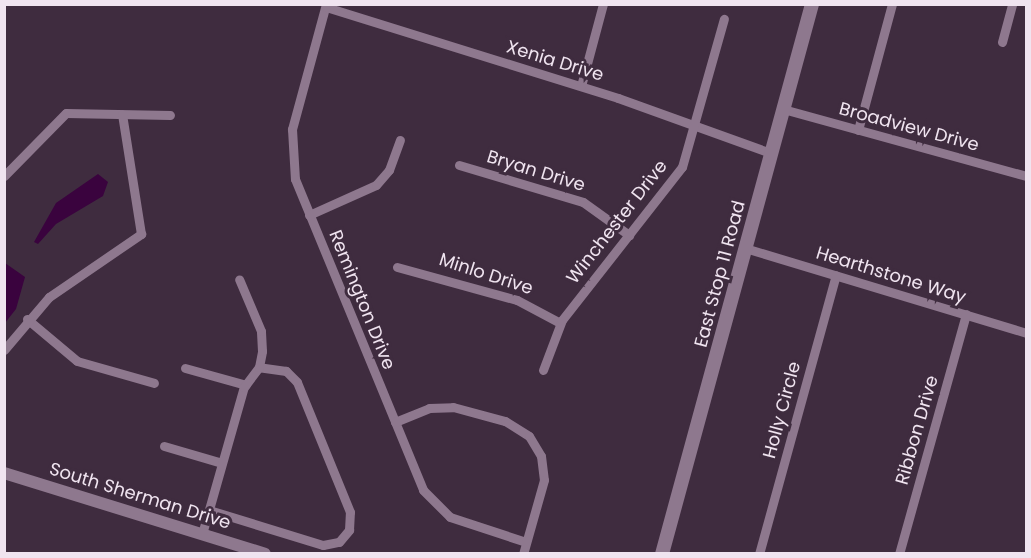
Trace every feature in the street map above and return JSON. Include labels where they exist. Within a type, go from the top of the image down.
[{"type":"main road","name":"East Stop 11 Road","points":[[662,554],[812,4]]},
{"type":"street","points":[[581,86],[603,4]]},
{"type":"street","points":[[858,130],[892,4]]},
{"type":"street","points":[[1002,42],[1012,4]]},
{"type":"street","name":"Xenia Drive","points":[[326,6],[581,86],[694,129],[771,153]]},
{"type":"street","name":"Remington Drive","points":[[326,6],[289,144],[292,172],[395,422],[435,505],[458,521],[526,542]]},
{"type":"street","name":"Winchester Drive","points":[[543,370],[560,323],[681,167],[694,129],[724,19]]},
{"type":"street","name":"Broadview Drive","points":[[783,109],[1026,176]]},
{"type":"street","points":[[4,350],[27,319],[60,289],[141,234],[122,114]]},
{"type":"street","points":[[4,176],[61,115],[170,115]]},
{"type":"street","points":[[309,215],[376,185],[389,170],[400,140]]},
{"type":"street","name":"Bryan Drive","points":[[459,165],[583,202],[629,235]]},
{"type":"street","name":"Hearthstone Way","points":[[745,249],[1026,333]]},
{"type":"street","name":"Minlo Drive","points":[[397,267],[517,300],[560,323]]},
{"type":"street","name":"Holly Circle","points":[[759,554],[836,276]]},
{"type":"street","points":[[202,534],[246,385],[259,367],[261,331],[239,279]]},
{"type":"street","name":"Ribbon Drive","points":[[899,554],[966,314]]},
{"type":"street","points":[[27,319],[77,362],[154,383]]},
{"type":"street","points":[[209,510],[323,545],[346,535],[350,512],[297,382],[286,371],[259,367]]},
{"type":"street","points":[[185,368],[246,385]]},
{"type":"street","points":[[395,422],[441,406],[502,420],[529,436],[543,467],[523,554]]},
{"type":"street","points":[[164,446],[222,462]]},
{"type":"street","name":"South Sherman Drive","points":[[4,473],[265,554]]},
{"type":"shaded area","points":[[98,174],[108,182],[103,196],[56,224],[38,244],[34,242],[56,203]]},
{"type":"shaded area","points":[[5,263],[25,277],[16,309],[5,323]]}]
